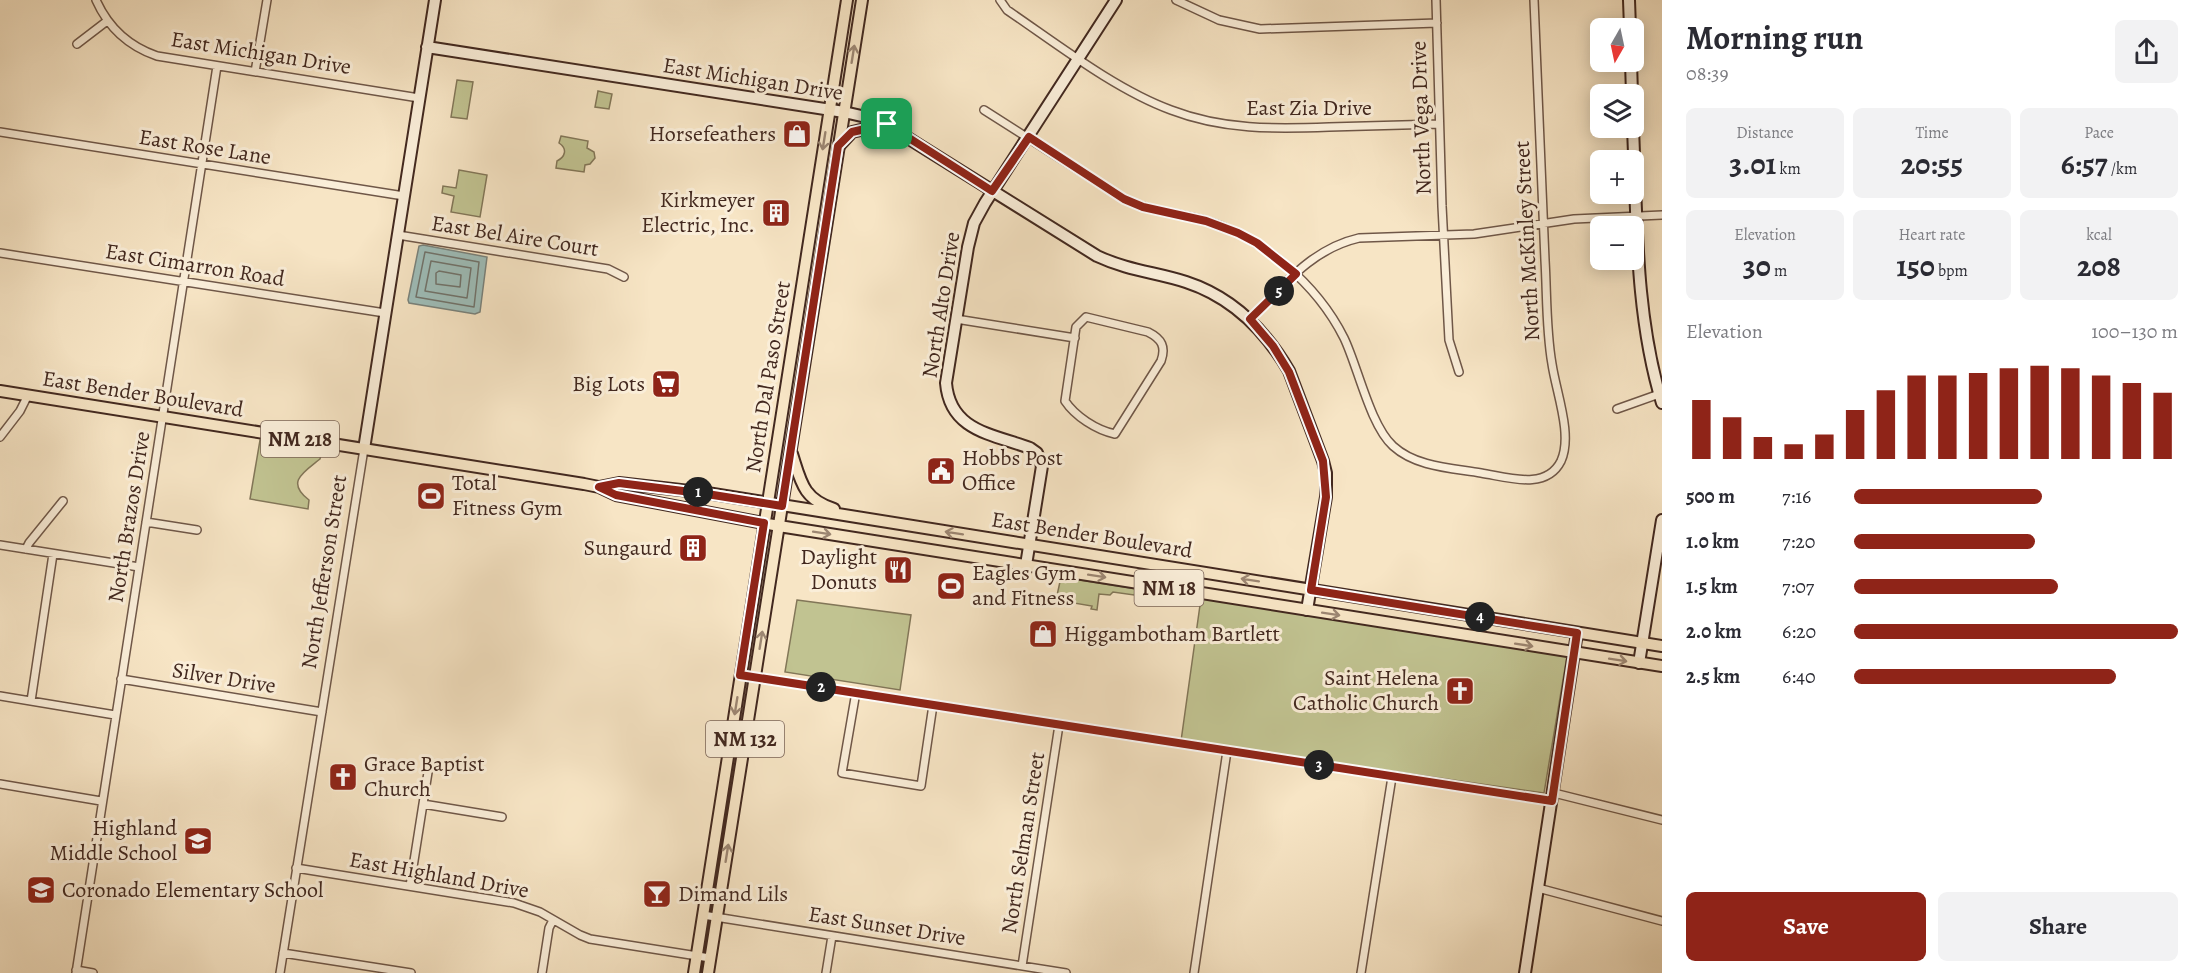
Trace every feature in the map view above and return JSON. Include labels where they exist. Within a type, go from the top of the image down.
[{"type":"main road","name":"North Dal Paso Street","points":[[694,973],[847,0]]},
{"type":"main road","name":"North Dal Paso Street","points":[[708,973],[862,0]]},
{"type":"main road","name":"East Bender Boulevard","points":[[0,391],[599,487],[616,495],[779,526],[1574,653]]},
{"type":"main road","points":[[790,450],[797,477],[806,492],[816,501],[837,509],[845,515]]},
{"type":"main road","name":"East Bender Boulevard","points":[[599,487],[619,483],[767,503],[1577,633]]},
{"type":"main road","points":[[892,544],[899,523]]},
{"type":"main road","name":"NM 18","points":[[1577,633],[1662,646]]},
{"type":"main road","name":"NM 18","points":[[1574,653],[1662,666]]},
{"type":"street","points":[[77,44],[107,21],[96,0]]},
{"type":"street","points":[[255,72],[267,0]]},
{"type":"street","points":[[430,0],[435,0]]},
{"type":"street","name":"North Jefferson Street","points":[[280,973],[435,0]]},
{"type":"street","name":"East Zia Drive","points":[[1000,0],[1007,10],[1079,59],[1156,104],[1186,116],[1226,125],[1282,129],[1439,124]]},
{"type":"street","name":"North Alto Drive","points":[[1026,565],[1041,466],[1040,459],[1037,453],[1030,448],[961,420],[950,404],[946,383],[971,233],[992,191],[1116,0]]},
{"type":"street","points":[[1176,0],[1199,13],[1219,20],[1260,29],[1437,22]]},
{"type":"street","name":"North Vega Drive","points":[[1436,0],[1443,236],[1449,340],[1459,372]]},
{"type":"street","name":"North McKinley Street","points":[[1296,274],[1341,332],[1353,356],[1374,415],[1387,441],[1395,448],[1406,456],[1423,463],[1522,479],[1540,479],[1549,475],[1560,461],[1566,441],[1551,361],[1534,0]]},
{"type":"street","points":[[1629,0],[1630,18]]},
{"type":"street","name":"East Michigan Drive","points":[[107,21],[128,41],[148,53],[166,59],[420,98]]},
{"type":"street","name":"East Michigan Drive","points":[[427,47],[868,117],[887,124],[1097,256],[1125,268],[1186,282],[1217,296],[1250,319],[1273,346],[1289,372],[1323,461],[1326,497],[1307,610]]},
{"type":"street","name":"North Brazos Drive","points":[[76,972],[217,66]]},
{"type":"street","points":[[984,110],[1124,199],[1143,207],[1206,221],[1238,233],[1266,250],[1296,274]]},
{"type":"street","points":[[838,146],[852,132],[887,124]]},
{"type":"street","name":"East Rose Lane","points":[[0,132],[404,196]]},
{"type":"street","points":[[1633,138],[1637,216],[1662,215]]},
{"type":"street","points":[[1250,319],[1307,262],[1322,251],[1347,241],[1359,238],[1443,236],[1590,218]]},
{"type":"street","name":"East Bel Aire Court","points":[[398,235],[608,269],[624,277]]},
{"type":"street","name":"East Cimarron Road","points":[[0,253],[385,313]]},
{"type":"street","points":[[1617,409],[1661,396],[1646,336],[1641,270]]},
{"type":"street","points":[[1086,317],[1148,332],[1156,336],[1163,345],[1164,352],[1161,361],[1115,434],[1104,432],[1071,410],[1065,401],[1075,338],[1076,327],[1086,317]]},
{"type":"street","points":[[957,319],[1075,338]]},
{"type":"street","points":[[0,437],[20,411],[28,395]]},
{"type":"street","points":[[26,549],[63,501]]},
{"type":"street","points":[[1639,663],[1662,520]]},
{"type":"street","points":[[146,522],[197,530]]},
{"type":"street","points":[[0,545],[139,567]]},
{"type":"street","points":[[31,701],[53,554]]},
{"type":"street","points":[[1525,973],[1577,633]]},
{"type":"street","points":[[740,675],[1392,777],[1553,797],[1662,820]]},
{"type":"street","name":"Silver Drive","points":[[121,679],[321,712]]},
{"type":"street","points":[[856,692],[842,773],[921,786],[933,705]]},
{"type":"street","points":[[0,696],[115,716]]},
{"type":"street","name":"North Selman Street","points":[[1022,966],[1059,725]]},
{"type":"street","points":[[1194,973],[1227,751]]},
{"type":"street","points":[[410,886],[429,766]]},
{"type":"street","points":[[1361,973],[1392,777]]},
{"type":"street","points":[[0,784],[101,801]]},
{"type":"street","points":[[423,804],[502,817]]},
{"type":"street","name":"East Highland Drive","points":[[296,868],[513,903],[540,912],[590,939],[710,958]]},
{"type":"street","points":[[1538,888],[1662,921]]},
{"type":"street","name":"East Sunset Drive","points":[[703,915],[1066,973]]},
{"type":"street","points":[[542,973],[549,928],[553,920]]},
{"type":"street","points":[[826,973],[832,936]]},
{"type":"street","points":[[283,953],[411,973]]},
{"type":"street","points":[[76,972],[93,973]]},
{"type":"green space","points":[[457,80],[473,82],[467,119],[451,117]]},
{"type":"green space","points":[[598,91],[612,94],[609,109],[595,107]]},
{"type":"green space","points":[[561,136],[588,141],[587,148],[594,152],[595,158],[590,164],[585,165],[584,172],[556,168],[557,161],[564,153],[564,148],[559,143]]},
{"type":"green space","points":[[459,170],[487,175],[480,217],[451,212],[454,196],[442,193],[443,186],[456,188]]},
{"type":"green space","points":[[260,440],[322,450],[320,459],[303,473],[298,483],[298,488],[309,500],[308,509],[250,499]]},
{"type":"green space","points":[[1061,577],[1137,589],[1134,595],[1113,592],[1110,595],[1099,594],[1097,610],[1091,609],[1092,606],[1056,600]]},
{"type":"green space","points":[[1201,598],[1567,656],[1544,793],[1181,741]]},
{"type":"green space","points":[[797,600],[911,615],[900,690],[785,672]]},
{"type":"water","points":[[419,246],[487,257],[480,312],[475,314],[409,303]]},
{"type":"place","name":"Horsefeathers","points":[[797,134]]},
{"type":"place","name":"Kirkmeyer Electric, Inc.","points":[[776,213]]},
{"type":"place","name":"Big Lots","points":[[666,384]]},
{"type":"place","name":"Hobbs Post Office","points":[[941,471]]},
{"type":"place","name":"Total Fitness Gym","points":[[431,496]]},
{"type":"place","name":"Sungaurd","points":[[693,548]]},
{"type":"place","name":"Daylight Donuts","points":[[898,570]]},
{"type":"place","name":"Eagles Gym and Fitness","points":[[951,586]]},
{"type":"place","name":"Higgambotham Bartlett","points":[[1043,634]]},
{"type":"place","name":"Saint Helena Catholic Church","points":[[1460,691]]},
{"type":"place","name":"Grace Baptist Church","points":[[343,777]]},
{"type":"place","name":"Highland Middle School","points":[[198,841]]},
{"type":"place","name":"Coronado Elementary School","points":[[41,890]]},
{"type":"place","name":"Dimand Lils","points":[[657,894]]},
{"type":"route","points":[[887,124],[992,191],[1029,137],[1124,199],[1143,207],[1206,221],[1238,233],[1257,243],[1296,274],[1250,319],[1273,346],[1289,372],[1326,473],[1326,497],[1311,590],[1577,633],[1552,801],[740,675],[764,523],[616,495],[599,487],[619,483],[782,506],[838,146],[852,132],[887,124]]}]
